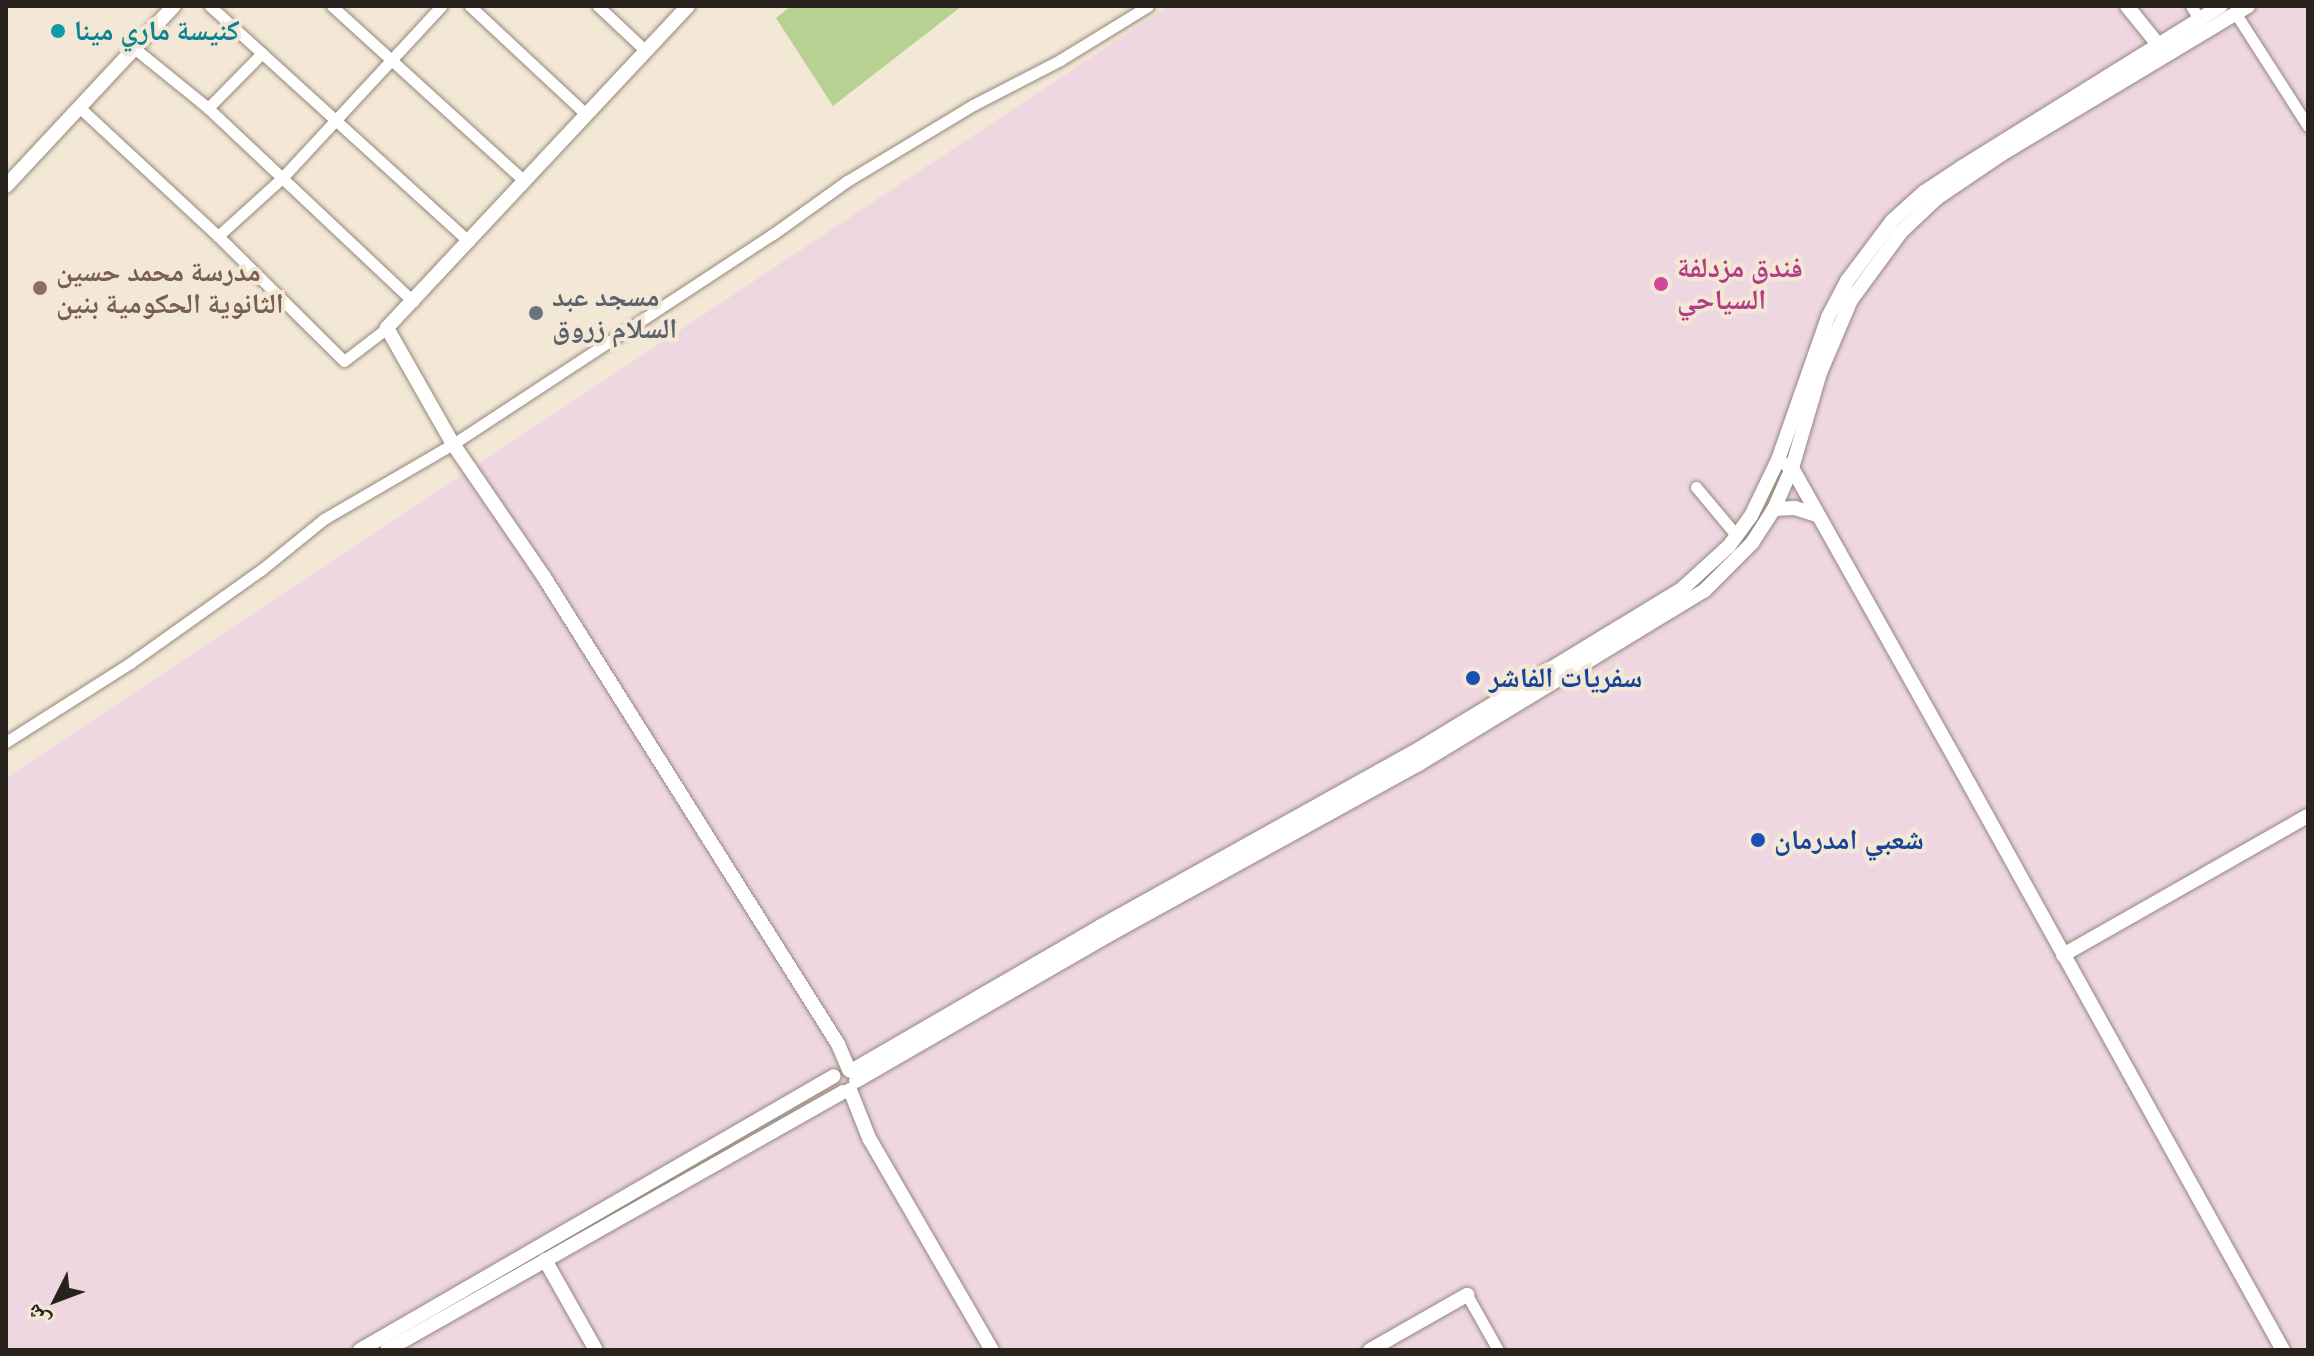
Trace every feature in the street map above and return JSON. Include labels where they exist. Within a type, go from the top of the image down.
[{"type":"street","points":[[6,186],[174,6]]},
{"type":"street","points":[[210,6],[337,118],[469,242]]},
{"type":"street","points":[[332,6],[524,181]]},
{"type":"street","points":[[218,236],[282,178],[441,6]]},
{"type":"street","points":[[470,6],[586,114]]},
{"type":"street","points":[[598,6],[646,51]]},
{"type":"street","points":[[79,107],[218,236],[344,361],[387,328],[688,6]]},
{"type":"street","points":[[6,742],[130,663],[261,570],[324,519],[453,444],[751,249],[847,181],[1148,6]]},
{"type":"street","points":[[2127,6],[2163,50]]},
{"type":"street","points":[[2191,6],[2200,20]]},
{"type":"street","points":[[2163,50],[2221,6]]},
{"type":"street","points":[[1462,730],[1673,595],[1695,579],[1737,536],[1751,516],[1778,460],[1819,340],[1847,281],[1901,212],[1974,167],[2002,154],[2163,50],[2242,10],[2308,126]]},
{"type":"street","points":[[134,48],[208,108],[413,301]]},
{"type":"street","points":[[208,108],[262,53]]},
{"type":"street","points":[[360,1350],[846,1079],[1704,591],[1752,543],[1774,509],[1792,468],[1820,373],[1857,289],[1889,244],[1974,167]]},
{"type":"street","points":[[387,328],[453,444],[544,577],[828,1032],[869,1138],[992,1350]]},
{"type":"street","points":[[1778,460],[1792,468],[2283,1350]]},
{"type":"street","points":[[1696,487],[1737,536]]},
{"type":"street","points":[[1774,509],[1795,508],[1817,515]]},
{"type":"street","points":[[2063,955],[2308,816]]},
{"type":"street","points":[[387,1350],[545,1260],[846,1079]]},
{"type":"street","points":[[545,1260],[596,1350]]},
{"type":"street","points":[[1370,1350],[1467,1295],[1498,1350]]},
{"type":"shaded area","points":[[1168,6],[2308,6],[2308,1350],[6,1350],[6,778]]},
{"type":"green space","points":[[791,6],[962,6],[833,106],[776,18]]},
{"type":"place","name":"كنيسة ماري مينا","points":[[58,31]]},
{"type":"place","name":"فندق مزدلفة السياحي","points":[[1661,284]]},
{"type":"place","name":"مدرسة محمد حسين الثانوية الحكومية بنين","points":[[40,288]]},
{"type":"place","name":"مسجد عبد السلام زروق","points":[[536,313]]},
{"type":"place","name":"سفريات الفاشر","points":[[1473,678]]},
{"type":"place","name":"شعبي امدرمان","points":[[1758,840]]}]
